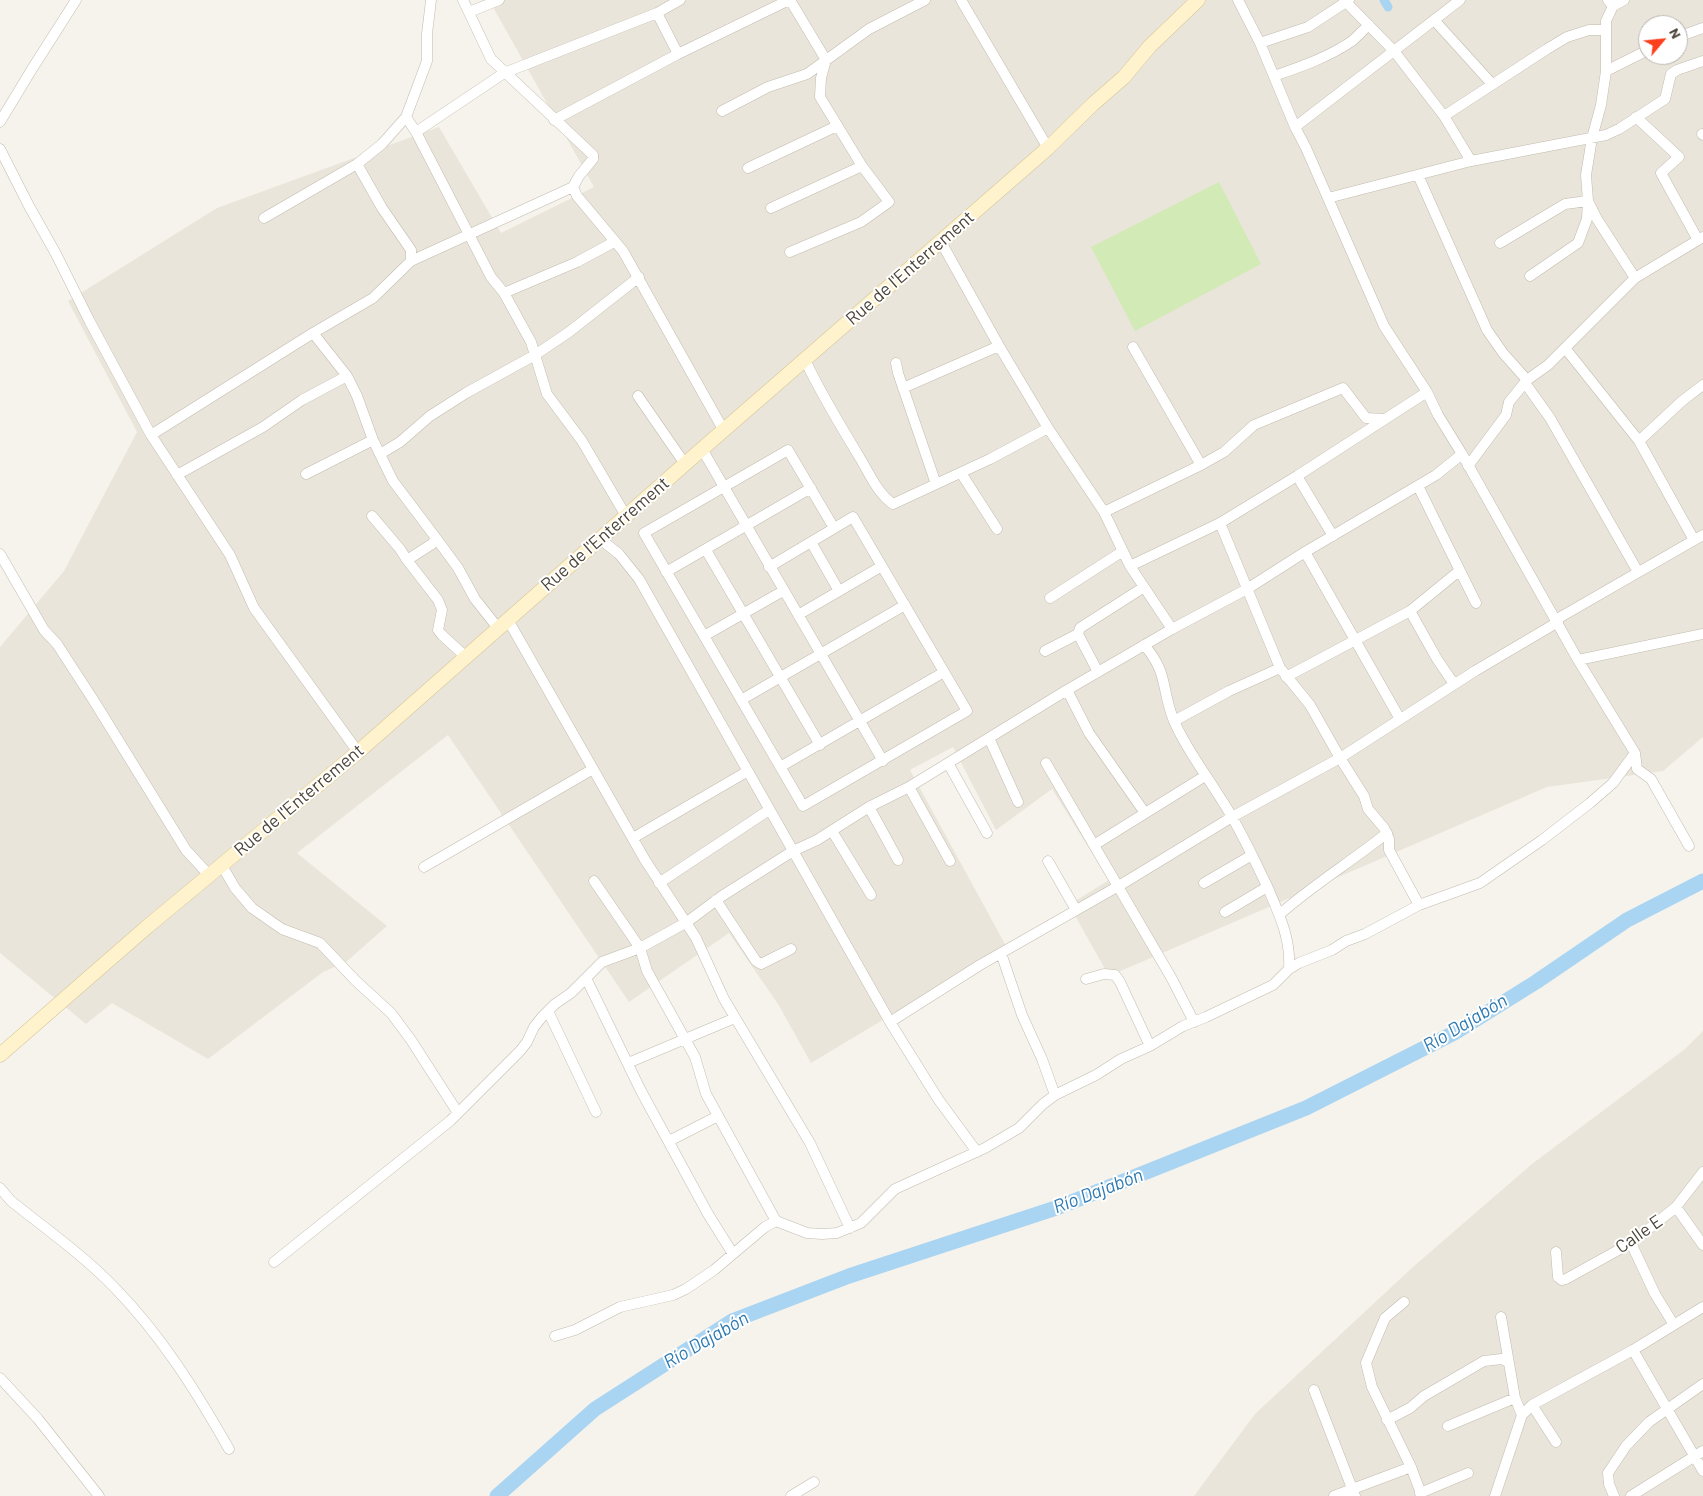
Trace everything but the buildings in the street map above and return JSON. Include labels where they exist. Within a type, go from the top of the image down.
[{"type":"street","points":[[0,122],[75,0]]},
{"type":"street","points":[[264,218],[357,164],[382,144],[406,118],[427,61],[430,0]]},
{"type":"street","points":[[151,435],[314,333],[374,298],[411,261],[573,187],[579,176],[593,159],[593,155],[491,59],[463,0]]},
{"type":"street","points":[[469,12],[499,0]]},
{"type":"street","points":[[416,132],[504,73],[657,13],[680,0]]},
{"type":"street","points":[[554,120],[678,54],[789,0],[826,60],[821,78],[820,97],[862,166],[889,202],[861,222],[790,252]]},
{"type":"street","points":[[722,111],[768,87],[807,74],[869,29],[926,0]]},
{"type":"street","points":[[961,0],[1048,148]]},
{"type":"street","name":"Rue de l'Enterrement","points":[[0,1055],[208,875],[358,752],[1048,148],[1124,77],[1150,46],[1198,0]]},
{"type":"street","points":[[1238,0],[1260,44],[1384,326],[1427,392],[1438,415],[1578,660],[1635,754],[1637,769],[1651,779],[1689,846]]},
{"type":"street","points":[[1295,127],[1460,0]]},
{"type":"street","points":[[1530,276],[1578,243],[1586,219],[1588,201],[1586,175],[1592,138],[1601,106],[1606,71],[1606,21],[1610,3],[1624,0]]},
{"type":"street","points":[[1260,44],[1308,27],[1347,1],[1394,51],[1444,116],[1471,161]]},
{"type":"street","points":[[657,13],[678,54]]},
{"type":"street","points":[[1435,21],[1492,84]]},
{"type":"street","points":[[1274,76],[1303,67],[1351,41],[1369,25]]},
{"type":"street","points":[[1688,33],[1703,28]]},
{"type":"street","points":[[1444,116],[1568,37],[1589,30],[1605,30]]},
{"type":"street","points":[[1606,71],[1638,55]]},
{"type":"street","points":[[1328,198],[1471,161],[1606,135],[1619,129],[1664,99],[1671,74],[1703,61]]},
{"type":"street","points":[[1468,466],[1506,415],[1509,402],[1526,381],[1548,365],[1635,278],[1701,239],[1661,173],[1679,157],[1636,117]]},
{"type":"street","points":[[406,118],[416,132],[491,277],[504,293],[531,342],[546,394],[582,441],[626,516]]},
{"type":"street","points":[[748,168],[837,126]]},
{"type":"street","points":[[0,149],[151,435],[230,555],[254,608],[358,752]]},
{"type":"street","points":[[357,164],[382,208],[412,250],[411,261]]},
{"type":"street","points":[[771,208],[862,166]]},
{"type":"street","points":[[1418,174],[1487,330],[1526,381],[1550,418],[1638,572]]},
{"type":"street","points":[[573,187],[577,196],[623,251],[724,431]]},
{"type":"street","points":[[1500,243],[1565,204],[1588,201]]},
{"type":"street","points":[[1588,201],[1635,278]]},
{"type":"street","points":[[504,293],[577,262],[614,242]]},
{"type":"street","points":[[941,242],[999,346],[1048,428],[1104,512],[1130,566],[1172,629]]},
{"type":"street","points":[[380,454],[400,442],[430,416],[569,332],[639,277]]},
{"type":"street","points":[[314,333],[346,376],[357,396],[373,440],[393,481],[458,568],[475,599],[503,624],[594,769],[659,883],[696,938],[724,999],[810,1143],[850,1228]]},
{"type":"street","points":[[903,388],[999,346]]},
{"type":"street","points":[[1133,347],[1201,465]]},
{"type":"street","points":[[890,1022],[1232,816],[1340,758],[1454,684],[1698,537],[1639,441],[1565,348]]},
{"type":"street","points":[[806,360],[822,395],[885,499],[893,504],[961,473],[1048,428]]},
{"type":"street","points":[[896,363],[936,484]]},
{"type":"street","points":[[177,475],[263,427],[302,400],[346,376]]},
{"type":"street","points":[[1639,441],[1703,384]]},
{"type":"street","points":[[1104,512],[1224,452],[1254,424],[1343,388],[1366,418],[1385,419]]},
{"type":"street","points":[[1130,566],[1220,523],[1427,392]]},
{"type":"street","points":[[638,396],[685,464]]},
{"type":"street","points":[[306,474],[373,440]]},
{"type":"street","points":[[702,450],[883,760]]},
{"type":"street","points":[[769,566],[853,517],[967,711],[803,806],[644,533],[788,450],[834,528]]},
{"type":"street","points":[[274,1262],[450,1121],[520,1051],[527,1042],[534,1027],[548,1011],[571,993],[602,962],[640,948],[686,922],[716,900],[793,851],[817,840],[869,807],[909,787],[1067,690],[1172,629],[1246,589],[1436,475],[1462,454]]},
{"type":"street","points":[[961,473],[997,529]]},
{"type":"street","points":[[1297,476],[1332,536]]},
{"type":"street","points":[[1418,486],[1476,603]]},
{"type":"street","points":[[666,572],[811,488]]},
{"type":"street","points":[[372,516],[400,549],[438,600],[442,610],[438,630],[466,657]]},
{"type":"street","points":[[1220,523],[1246,589],[1283,672],[1310,705],[1364,796],[1368,809],[1384,828],[1389,838],[1389,850],[1419,906]]},
{"type":"street","points":[[407,560],[432,544],[436,538]]},
{"type":"street","points":[[600,539],[619,554],[639,579],[890,1022],[938,1099],[977,1152]]},
{"type":"street","points":[[811,542],[839,591]]},
{"type":"street","points":[[706,550],[820,745]]},
{"type":"street","points":[[1050,598],[1123,551]]},
{"type":"street","points":[[1306,552],[1400,719]]},
{"type":"street","points":[[0,554],[44,630],[57,644],[186,850],[208,875]]},
{"type":"street","points":[[798,615],[882,566]]},
{"type":"street","points":[[1174,721],[1229,691],[1283,672],[1356,640],[1410,611],[1459,571]]},
{"type":"street","points":[[1045,651],[1078,634],[1080,628],[1144,587]]},
{"type":"street","points":[[704,636],[783,591]]},
{"type":"street","points":[[741,700],[905,606]]},
{"type":"street","points":[[1410,611],[1437,659],[1454,684]]},
{"type":"street","points":[[1078,634],[1098,672]]},
{"type":"street","points":[[1578,660],[1703,634]]},
{"type":"street","points":[[1144,645],[1154,657],[1161,670],[1174,721],[1205,776],[1232,816],[1280,914],[1286,932],[1289,969]]},
{"type":"street","points":[[780,766],[820,745],[944,672]]},
{"type":"street","points":[[1067,690],[1089,733],[1144,813]]},
{"type":"street","points":[[989,738],[1018,802]]},
{"type":"street","points":[[594,881],[640,948],[648,971],[695,1057],[706,1094],[776,1221],[807,1233],[836,1233],[861,1223],[895,1189],[903,1184],[927,1176],[977,1152],[1019,1128],[1055,1095],[1072,1088],[1121,1059],[1150,1046],[1183,1026],[1273,985],[1289,969],[1300,963],[1332,950],[1346,941],[1419,906],[1480,883],[1542,840],[1613,783],[1635,754]]},
{"type":"street","points":[[948,763],[987,833]]},
{"type":"street","points":[[1046,763],[1172,979],[1194,1022]]},
{"type":"street","points":[[424,867],[594,769]]},
{"type":"street","points":[[633,838],[748,771]]},
{"type":"street","points":[[1094,845],[1205,776]]},
{"type":"street","points":[[909,787],[950,861]]},
{"type":"street","points":[[869,807],[898,860]]},
{"type":"street","points":[[659,883],[770,810]]},
{"type":"street","points":[[832,831],[871,895]]},
{"type":"street","points":[[1280,914],[1297,899],[1387,834]]},
{"type":"street","points":[[1204,883],[1252,855]]},
{"type":"street","points":[[1048,861],[1076,910]]},
{"type":"street","points":[[221,864],[235,888],[252,908],[282,928],[320,943],[356,981],[391,1013],[411,1040],[458,1113]]},
{"type":"street","points":[[1224,912],[1267,887]]},
{"type":"street","points":[[716,900],[756,961],[761,964],[767,962],[791,949]]},
{"type":"street","points":[[1002,953],[1022,1016],[1042,1059],[1055,1095]]},
{"type":"street","points":[[1086,979],[1104,974],[1115,975],[1150,1046]]},
{"type":"street","points":[[586,978],[668,1141],[708,1214],[733,1254]]},
{"type":"street","points":[[548,1011],[596,1112]]},
{"type":"street","points":[[628,1063],[735,1018]]},
{"type":"street","points":[[668,1141],[718,1116]]},
{"type":"street","name":"Calle E","points":[[1556,1252],[1558,1277],[1562,1280],[1631,1243],[1676,1207],[1703,1172]]},
{"type":"street","points":[[0,1188],[11,1201],[114,1287],[165,1347],[196,1391],[229,1449]]},
{"type":"street","points":[[1676,1207],[1703,1245]]},
{"type":"street","points":[[555,1336],[574,1330],[620,1307],[686,1289],[714,1270],[765,1227],[776,1221]]},
{"type":"street","points":[[1631,1243],[1655,1294],[1674,1325]]},
{"type":"street","points":[[1404,1302],[1385,1318],[1366,1363],[1372,1387],[1421,1494],[1468,1473]]},
{"type":"street","points":[[1495,1496],[1522,1416],[1532,1405],[1633,1350],[1703,1307]]},
{"type":"street","points":[[1501,1317],[1515,1398],[1522,1416]]},
{"type":"street","points":[[1633,1350],[1668,1409],[1699,1454],[1703,1471]]},
{"type":"street","points":[[1387,1420],[1410,1408],[1424,1396],[1484,1362],[1502,1359],[1508,1362]]},
{"type":"street","points":[[0,1378],[38,1419],[99,1496]]},
{"type":"street","points":[[1614,1496],[1609,1484],[1608,1473],[1626,1446],[1649,1422],[1703,1384]]},
{"type":"street","points":[[1314,1390],[1353,1492]]},
{"type":"street","points":[[1448,1426],[1515,1398]]},
{"type":"street","points":[[1532,1405],[1556,1442]]},
{"type":"street","points":[[1631,1496],[1699,1454]]},
{"type":"street","points":[[1334,1496],[1353,1492],[1410,1467]]},
{"type":"street","points":[[791,1496],[814,1482]]},
{"type":"shaded area","points":[[489,0],[1703,0],[1703,737],[1663,771],[1547,787],[1109,976],[1069,905],[1109,880],[1052,789],[996,830],[953,747],[910,770],[1006,946],[811,1063],[778,1004],[729,933],[629,1002],[448,735],[297,853],[387,926],[346,962],[323,972],[208,1059],[112,1003],[86,1024],[0,953],[0,647],[64,571],[137,432],[68,301],[217,208],[439,127],[501,233],[594,187]]},
{"type":"shaded area","points":[[1703,1031],[1703,1496],[1194,1496],[1255,1414],[1414,1266],[1532,1164],[1685,1049]]},
{"type":"green space","points":[[1219,182],[1261,264],[1135,331],[1091,247]]},
{"type":"waterway","points":[[1384,0],[1388,7]]},
{"type":"waterway","name":"Río Dajabón","points":[[497,1496],[595,1409],[732,1321],[849,1276],[1059,1207],[1306,1108],[1456,1032],[1536,982],[1627,920],[1703,881]]}]
